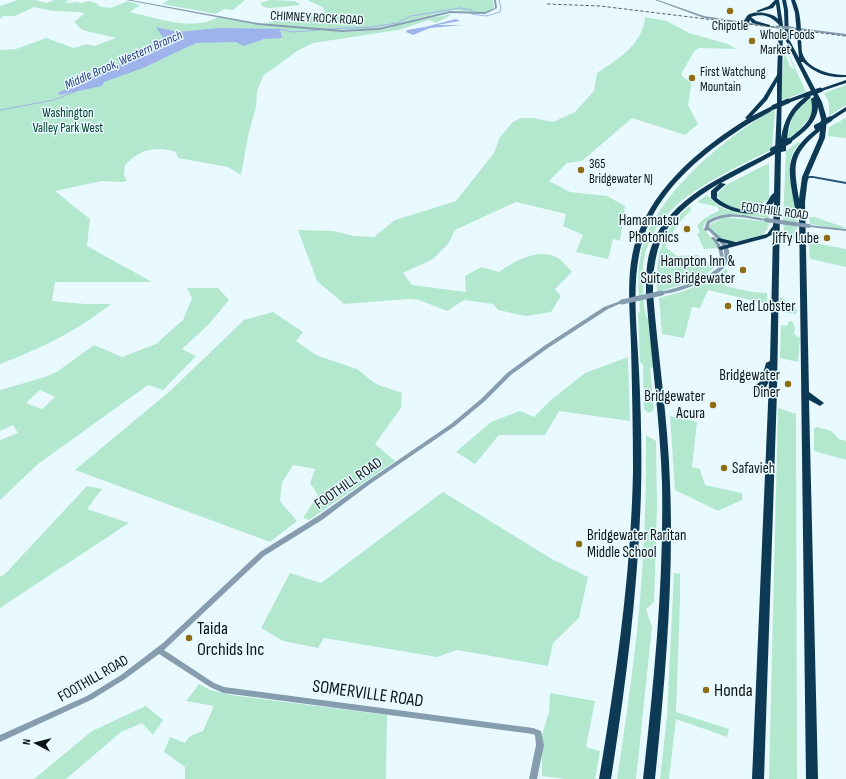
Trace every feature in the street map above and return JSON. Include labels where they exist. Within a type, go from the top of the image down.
[{"type":"highway","points":[[744,23],[747,14],[771,8],[777,0]]},
{"type":"highway","points":[[758,779],[774,353],[775,242],[781,26],[777,0]]},
{"type":"highway","points":[[784,0],[786,10],[787,39],[821,105],[824,124],[822,138],[804,181],[802,221],[812,779]]},
{"type":"highway","points":[[793,0],[796,7],[798,48],[815,89],[813,90]]},
{"type":"highway","points":[[749,16],[758,14],[771,15],[777,18],[778,24],[781,26]]},
{"type":"highway","points":[[744,23],[747,22],[749,16]]},
{"type":"highway","points":[[749,16],[752,21],[768,26]]},
{"type":"highway","points":[[801,56],[807,65],[817,71],[832,76],[846,76]]},
{"type":"highway","points":[[788,142],[813,119],[816,109],[815,101],[798,64],[799,62]]},
{"type":"highway","points":[[605,779],[625,645],[636,510],[637,427],[633,283],[636,256],[646,222],[658,202],[683,174],[762,104],[769,94],[776,78],[780,75]]},
{"type":"highway","points":[[726,136],[774,107],[846,81]]},
{"type":"highway","points":[[775,242],[779,239],[785,128],[793,110],[807,96]]},
{"type":"highway","points":[[802,221],[799,214],[793,176],[793,159],[801,144],[818,129],[838,117],[838,114],[846,109]]},
{"type":"highway","points":[[649,779],[661,649],[666,534],[663,438],[650,286],[651,264],[656,243],[670,220],[691,200],[764,158],[788,142],[818,129]]},
{"type":"highway","points":[[730,177],[717,189],[714,194],[717,201],[728,207],[745,211],[760,210],[769,205],[772,197],[777,194]]},
{"type":"highway","points":[[723,248],[756,240],[769,235],[776,227]]},
{"type":"highway","points":[[719,240],[738,244]]},
{"type":"highway","points":[[756,240],[768,242],[775,250]]},
{"type":"highway","points":[[772,414],[769,396],[756,388],[765,383],[774,353]]},
{"type":"highway","points":[[805,393],[820,403],[805,408]]},
{"type":"main road","points":[[807,171],[815,177]]},
{"type":"main road","points":[[804,181],[808,177],[815,177],[846,183]]},
{"type":"street","name":"CHIMNEY ROCK ROAD","points":[[127,0],[258,24],[347,31],[379,29],[450,12],[487,12],[495,10],[497,7],[495,0]]},
{"type":"street","points":[[656,0],[700,16],[744,23],[846,35]]},
{"type":"street","name":"FOOTHILL ROAD","points":[[707,227],[711,220],[722,216],[740,216],[846,230]]},
{"type":"street","points":[[707,227],[719,240],[723,248]]},
{"type":"street","points":[[707,227],[707,232],[723,248]]},
{"type":"street","name":"FOOTHILL ROAD","points":[[0,739],[89,698],[123,677],[159,650],[262,554],[320,518],[453,425],[481,402],[509,374],[540,351],[606,308],[622,302],[662,293],[698,282],[725,264],[728,258],[723,248]]},
{"type":"street","name":"SOMERVILLE ROAD","points":[[159,650],[207,682],[223,690],[533,731],[538,733],[540,745],[533,779]]},
{"type":"green space","name":"Washington Valley Park West","points":[[18,0],[35,0],[47,3],[54,0],[69,0],[65,3],[80,2],[78,4],[89,1],[98,4],[98,6],[110,8],[128,1],[140,5],[130,12],[187,24],[208,21],[218,17],[260,25],[289,17],[299,19],[324,12],[324,8],[307,0],[493,0],[494,8],[492,11],[487,13],[453,10],[374,29],[321,30],[345,32],[380,30],[416,20],[453,14],[436,23],[429,20],[398,30],[313,43],[297,51],[263,76],[257,91],[256,107],[248,136],[241,175],[228,167],[178,158],[176,152],[155,149],[142,152],[125,165],[124,175],[127,181],[102,181],[55,191],[90,219],[87,246],[152,282],[55,282],[52,301],[85,304],[111,304],[85,323],[71,331],[29,352],[0,364],[0,50],[16,49],[46,38],[74,48],[87,44],[94,46],[116,38],[82,30],[74,22],[84,14],[80,12],[52,11],[34,7],[15,16],[3,16],[0,19],[0,6]]},
{"type":"green space","points":[[169,0],[245,0],[233,10],[224,9],[216,14],[162,4]]},
{"type":"green space","points":[[270,0],[295,1],[301,5],[269,8],[263,7],[260,3]]},
{"type":"green space","points":[[645,17],[667,21],[689,33],[728,44],[736,49],[699,48],[695,50],[681,74],[685,79],[692,80],[688,105],[698,124],[685,135],[632,118],[582,161],[567,163],[549,181],[570,192],[607,196],[625,206],[620,241],[613,239],[608,259],[576,252],[583,235],[563,226],[566,214],[516,202],[455,230],[448,244],[433,259],[403,273],[412,285],[466,292],[465,276],[481,267],[499,272],[527,257],[543,254],[551,255],[560,259],[572,272],[555,289],[561,296],[551,312],[526,316],[498,310],[493,304],[464,300],[447,311],[419,300],[409,299],[344,304],[317,281],[298,230],[333,231],[354,236],[374,237],[395,220],[456,201],[494,153],[500,137],[513,122],[521,118],[533,118],[553,122],[575,112],[594,91],[597,73],[628,50],[640,35]]},
{"type":"green space","points":[[784,50],[790,67],[794,69],[787,50],[806,92],[781,100]]},
{"type":"green space","points":[[846,85],[846,105],[829,116],[829,103],[824,93]]},
{"type":"green space","points":[[810,97],[813,100],[811,116],[798,131],[786,141],[793,115]]},
{"type":"green space","points":[[772,110],[775,111],[772,149],[711,181],[691,194],[674,208],[659,225],[649,244],[643,266],[643,291],[644,306],[646,316],[649,320],[652,344],[653,368],[650,367],[654,410],[649,413],[644,409],[643,365],[640,362],[638,312],[640,313],[638,286],[639,265],[646,236],[658,214],[673,193],[691,173],[732,137]]},
{"type":"green space","points":[[846,118],[846,138],[828,136],[829,127]]},
{"type":"green space","points":[[798,142],[800,143],[794,151],[790,168],[797,218],[795,240],[784,233],[783,221],[786,151]]},
{"type":"green space","points":[[769,163],[769,199],[763,203],[762,207],[750,209],[736,208],[724,203],[720,199],[717,194],[728,184]]},
{"type":"green space","points":[[707,195],[716,204],[730,211],[742,212],[769,210],[769,219],[733,214],[714,217],[707,221],[703,227],[718,248],[704,249],[697,234],[699,233],[699,229],[697,227],[704,219],[719,211],[718,207],[697,202]]},
{"type":"green space","points":[[690,206],[691,210],[677,225],[665,247],[677,256],[698,255],[703,260],[717,266],[695,281],[657,292],[657,267],[662,244],[672,224]]},
{"type":"green space","points":[[725,217],[770,222],[763,235],[744,240],[731,241],[719,238],[710,229],[712,223]]},
{"type":"green space","points":[[809,217],[815,217],[846,228],[834,228],[810,224]]},
{"type":"green space","points":[[809,242],[846,249],[846,267],[810,259]]},
{"type":"green space","points":[[726,269],[728,271],[725,286],[752,292],[767,293],[767,304],[708,290],[700,308],[692,307],[684,338],[662,334],[659,298],[694,287],[718,275]]},
{"type":"green space","points":[[187,288],[218,288],[229,300],[208,325],[182,349],[196,356],[163,390],[148,385],[38,464],[0,500],[0,440],[18,433],[13,425],[0,431],[0,390],[45,377],[58,371],[94,345],[122,357],[156,344],[183,320],[192,298]],"holes":[[[40,390],[55,397],[42,409],[26,403]]]},
{"type":"green space","points":[[780,297],[789,302],[797,310],[796,314],[782,312]]},
{"type":"green space","points":[[273,312],[303,332],[296,341],[316,355],[357,369],[376,384],[402,393],[401,408],[375,444],[395,461],[309,520],[303,518],[318,495],[310,483],[315,469],[293,465],[282,483],[280,501],[297,521],[270,542],[75,470],[170,391],[244,320]]},
{"type":"green space","points":[[789,321],[792,321],[795,328],[794,334],[800,338],[798,362],[780,358],[781,325],[787,326]]},
{"type":"green space","points":[[628,357],[630,421],[559,411],[545,435],[499,435],[475,464],[456,452],[491,422],[520,411],[534,417],[551,400],[585,373]]},
{"type":"green space","points":[[778,408],[796,414],[797,779],[769,779]]},
{"type":"green space","points":[[670,416],[697,422],[692,467],[700,469],[705,485],[742,493],[742,500],[718,511],[675,490]]},
{"type":"green space","points":[[817,427],[831,431],[839,439],[846,441],[846,460],[814,451],[814,428]]},
{"type":"green space","points":[[646,435],[656,441],[657,506],[654,602],[646,609],[652,627],[636,779],[617,779],[633,666],[640,599],[645,517]]},
{"type":"green space","points":[[87,486],[102,489],[87,509],[129,523],[0,608],[0,576],[4,575]]},
{"type":"green space","points":[[443,492],[552,559],[588,577],[579,618],[553,643],[548,666],[457,650],[437,657],[324,638],[318,648],[283,641],[261,628],[290,573],[321,583]]},
{"type":"green space","points":[[674,573],[680,574],[676,712],[729,729],[727,737],[676,719],[669,779],[660,779],[667,716]]},
{"type":"green space","points":[[199,684],[210,690],[230,695],[387,715],[386,779],[185,779],[185,767],[164,752],[170,737],[185,743],[190,736],[203,731],[214,706],[186,701]]},
{"type":"green space","points":[[550,693],[595,701],[586,747],[600,751],[595,779],[566,779],[542,776],[542,735],[549,712]]},
{"type":"green space","points":[[146,706],[163,720],[153,735],[142,723],[121,732],[66,779],[34,779],[92,731]]},
{"type":"water","points":[[456,19],[460,21],[437,25],[462,25],[430,28],[413,35],[406,32],[407,30]]},
{"type":"water","points":[[156,27],[178,32],[219,28],[280,29],[282,38],[264,39],[244,46],[236,42],[196,43],[143,68],[104,82],[102,86],[59,95],[58,93],[115,65],[125,62],[124,56],[150,47],[159,41],[163,38]]},
{"type":"waterway","name":"Middle Brook, Western Branch","points":[[327,29],[373,27],[397,23],[411,16],[460,8],[472,10],[472,14],[486,16],[500,12],[501,7],[499,0]]},
{"type":"waterway","name":"Middle Brook, Western Branch","points":[[278,29],[293,32],[318,30]]},
{"type":"waterway","name":"Middle Brook, Western Branch","points":[[0,110],[54,100],[77,91]]},
{"type":"railway","points":[[547,4],[600,6],[846,36]]},
{"type":"place","name":"Chipotle","points":[[730,11]]},
{"type":"place","name":"Whole Foods Market","points":[[752,41]]},
{"type":"place","name":"First Watchung Mountain","points":[[692,78]]},
{"type":"place","name":"365 Bridgewater NJ","points":[[581,170]]},
{"type":"place","name":"Hamamatsu Photonics","points":[[687,229]]},
{"type":"place","name":"Jiffy Lube","points":[[827,238]]},
{"type":"place","name":"Hampton Inn & Suites Bridgewater","points":[[743,270]]},
{"type":"place","name":"Red Lobster","points":[[728,306]]},
{"type":"place","name":"Bridgewater Diner","points":[[788,384]]},
{"type":"place","name":"Bridgewater Acura","points":[[713,405]]},
{"type":"place","name":"Safavieh","points":[[724,468]]},
{"type":"place","name":"Bridgewater Raritan Middle School","points":[[579,544]]},
{"type":"place","name":"Taida Orchids Inc","points":[[189,638]]},
{"type":"place","name":"Honda","points":[[706,690]]}]
